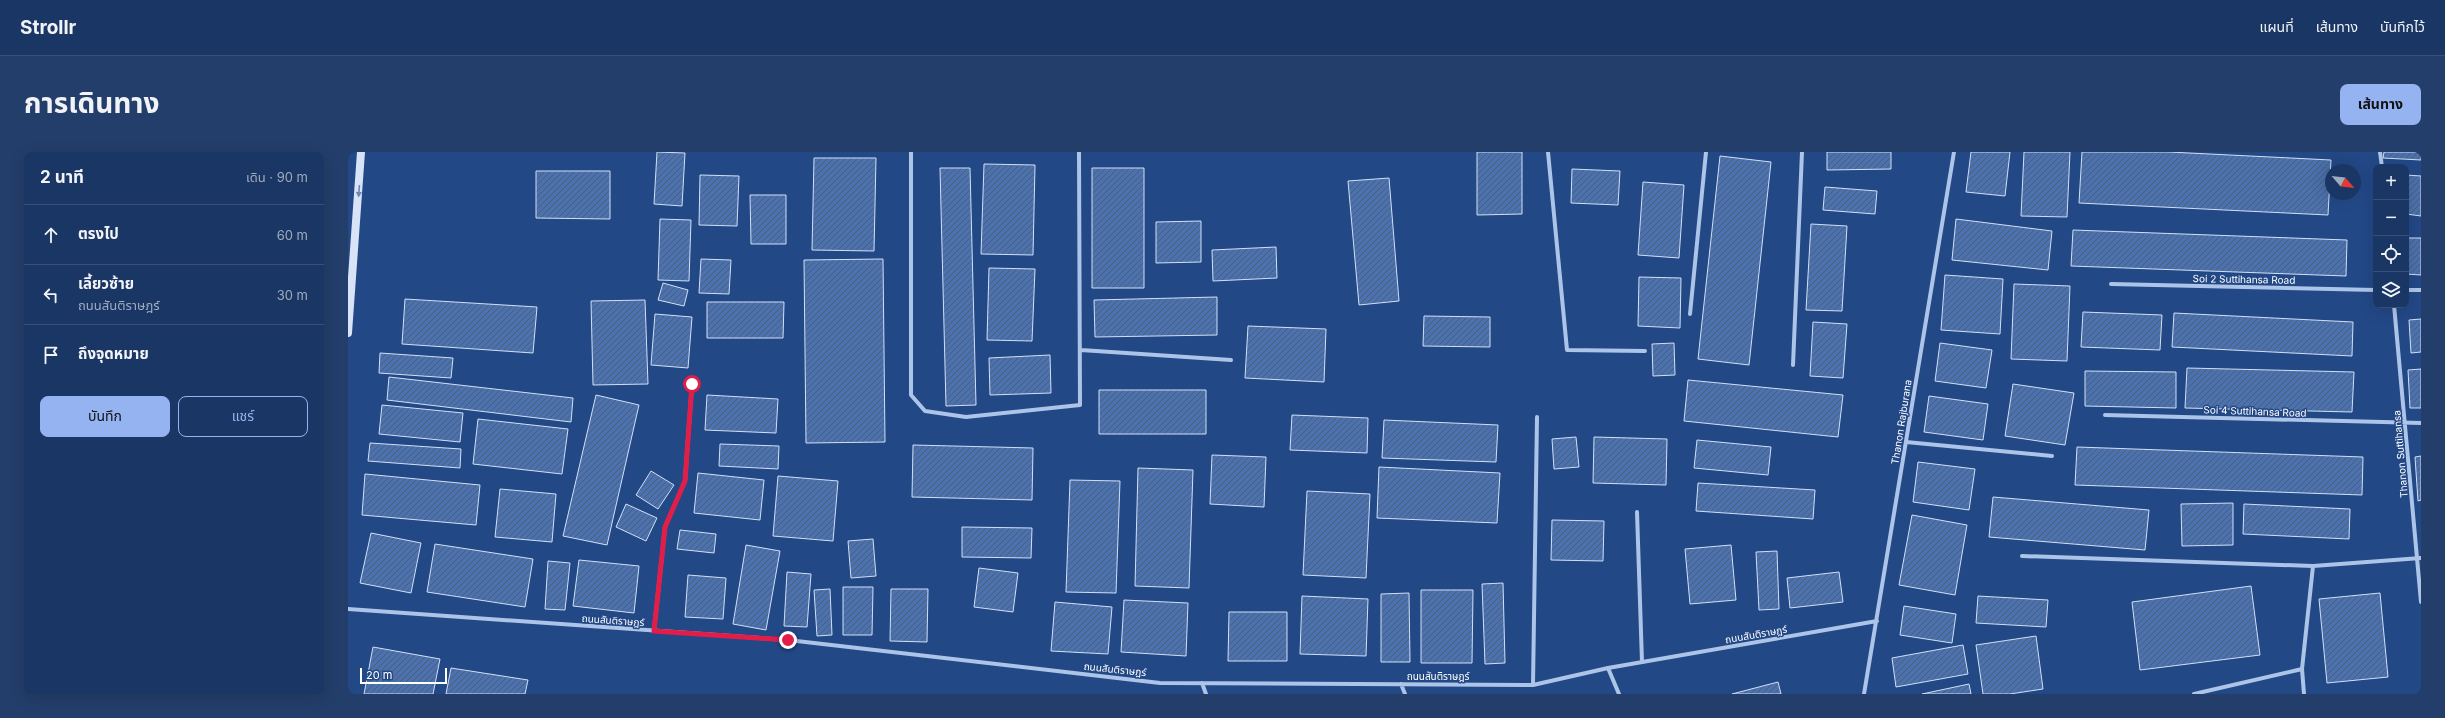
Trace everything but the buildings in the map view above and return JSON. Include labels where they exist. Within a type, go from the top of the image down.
[{"type":"main road","points":[[348,333],[361,152]]},
{"type":"street","points":[[910,152],[911,395],[925,410],[966,417],[1080,405],[1081,350],[1079,152]]},
{"type":"street","points":[[1548,152],[1567,350],[1645,351]]},
{"type":"street","points":[[1690,314],[1706,152]]},
{"type":"street","points":[[1793,365],[1802,152]]},
{"type":"street","name":"Thanon Rajburana","points":[[1864,694],[1954,152]]},
{"type":"street","points":[[2380,152],[2382,164]]},
{"type":"street","name":"Soi 2 Suttihansa Road","points":[[2111,284],[2373,290]]},
{"type":"street","points":[[2409,290],[2421,290]]},
{"type":"street","name":"Thanon Suttihansa","points":[[2394,308],[2419,559],[2421,602]]},
{"type":"street","points":[[1081,350],[1231,360]]},
{"type":"street","points":[[654,631],[665,527],[685,481],[692,384]]},
{"type":"street","name":"Soi 4 Suttihansa Road","points":[[2104,415],[2405,424],[2421,423]]},
{"type":"street","points":[[1533,685],[1537,417]]},
{"type":"street","points":[[1906,442],[2052,456]]},
{"type":"street","points":[[1637,512],[1642,662]]},
{"type":"street","points":[[2022,556],[2313,566],[2419,559]]},
{"type":"street","points":[[2304,694],[2302,669],[2313,566]]},
{"type":"street","name":"ถนนสันติราษฎร์","points":[[348,609],[788,640],[1160,683],[1533,685],[1608,668],[1877,621]]},
{"type":"street","points":[[1608,668],[1619,694]]},
{"type":"street","points":[[2194,694],[2302,669]]},
{"type":"street","points":[[1202,683],[1206,694]]},
{"type":"street","points":[[1400,684],[1405,694]]},
{"type":"route","points":[[692,384],[685,481],[665,527],[654,631],[788,640]]}]
